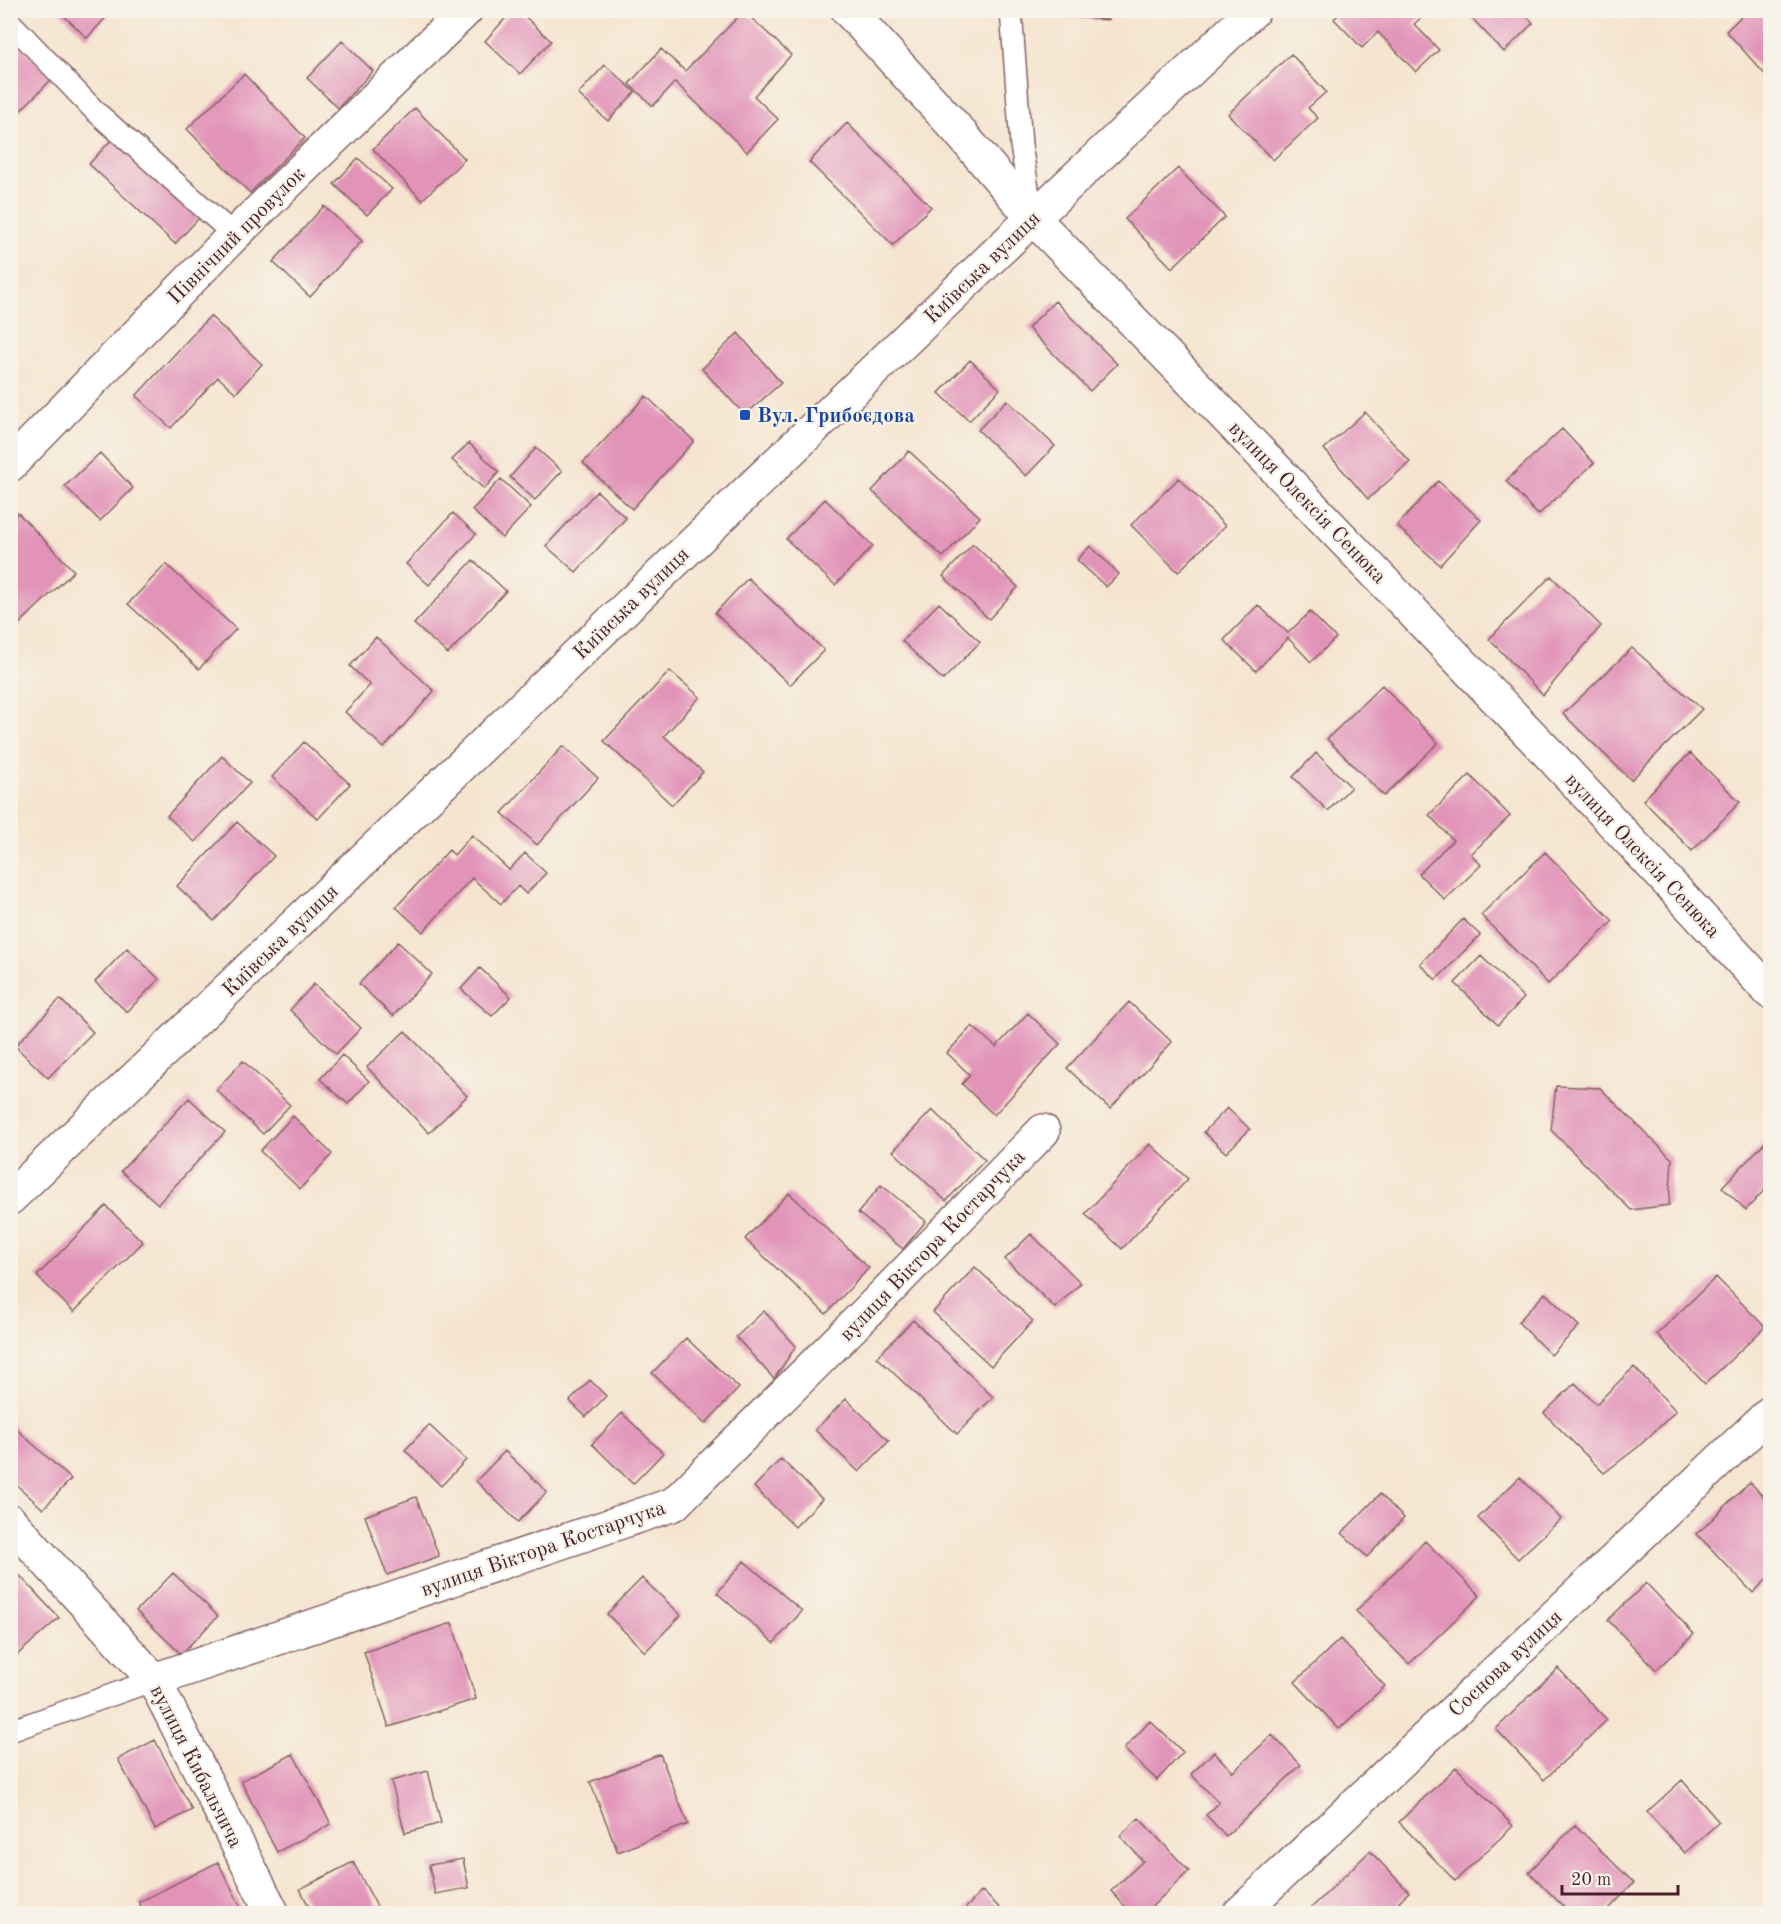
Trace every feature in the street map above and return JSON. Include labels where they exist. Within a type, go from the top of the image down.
[{"type":"street","name":"Північний провулок","points":[[10,465],[234,235],[466,10]]},
{"type":"street","name":"вулиця Олексія Сенюка","points":[[848,10],[956,128],[1033,218],[1212,401],[1536,740],[1770,992]]},
{"type":"street","name":"Київська вулиця","points":[[10,1198],[1033,218],[1254,10]]},
{"type":"street","name":"вулиця Віктора Костарчука","points":[[154,1680],[674,1504],[870,1309],[1043,1131]]},
{"type":"street","name":"Соснова вулиця","points":[[1239,1914],[1770,1413]]},
{"type":"street","name":"вулиця Кибальчича","points":[[10,1521],[154,1680],[273,1914]]},
{"type":"lane","points":[[1011,10],[1021,145],[1033,218]]},
{"type":"lane","points":[[10,22],[94,110],[234,235]]},
{"type":"lane","points":[[10,1731],[154,1680]]},
{"type":"building","points":[[58,10],[113,10],[87,38]]},
{"type":"building","points":[[513,10],[518,10],[551,41],[520,74],[485,41]]},
{"type":"building","points":[[1048,10],[1109,10],[1108,20],[1048,15]]},
{"type":"building","points":[[1343,10],[1414,10],[1421,18],[1414,24],[1439,50],[1416,72],[1378,32],[1362,48],[1334,19]]},
{"type":"building","points":[[1464,10],[1521,10],[1533,23],[1504,52]]},
{"type":"building","points":[[1748,10],[1770,10],[1770,80],[1726,31]]},
{"type":"building","points":[[744,11],[791,55],[754,96],[778,119],[747,152],[675,82],[653,106],[629,84],[661,49],[685,71]]},
{"type":"building","points":[[10,34],[53,78],[14,117],[10,113]]},
{"type":"building","points":[[342,41],[373,71],[338,108],[307,78]]},
{"type":"building","points":[[1291,54],[1326,92],[1308,108],[1318,118],[1273,160],[1228,114]]},
{"type":"building","points":[[605,65],[635,92],[608,121],[578,94]]},
{"type":"building","points":[[244,74],[305,138],[250,193],[187,129]]},
{"type":"building","points":[[415,108],[465,159],[422,200],[373,149]]},
{"type":"building","points":[[847,123],[931,207],[893,245],[809,162]]},
{"type":"building","points":[[113,138],[199,218],[175,244],[89,164]]},
{"type":"building","points":[[358,158],[392,189],[367,215],[334,184]]},
{"type":"building","points":[[1178,168],[1225,217],[1172,268],[1125,219]]},
{"type":"building","points":[[324,206],[362,241],[310,297],[273,262]]},
{"type":"building","points":[[1055,301],[1117,364],[1090,391],[1028,328]]},
{"type":"building","points":[[210,316],[262,364],[236,393],[218,377],[171,428],[136,396]]},
{"type":"building","points":[[738,333],[781,383],[745,415],[702,369]]},
{"type":"building","points":[[970,360],[1000,389],[969,421],[939,393]]},
{"type":"building","points":[[646,396],[694,441],[632,509],[583,463]]},
{"type":"building","points":[[1007,400],[1055,446],[1026,476],[978,430]]},
{"type":"building","points":[[1365,412],[1410,462],[1368,499],[1324,449]]},
{"type":"building","points":[[1562,429],[1594,463],[1538,515],[1506,481]]},
{"type":"building","points":[[469,443],[499,472],[484,489],[452,460]]},
{"type":"building","points":[[536,448],[562,471],[535,500],[510,477]]},
{"type":"building","points":[[909,451],[980,517],[943,557],[872,491]]},
{"type":"building","points":[[100,453],[133,488],[100,521],[65,486]]},
{"type":"building","points":[[1179,478],[1225,526],[1178,572],[1131,525]]},
{"type":"building","points":[[501,479],[531,507],[502,538],[472,510]]},
{"type":"building","points":[[1438,481],[1481,520],[1440,565],[1397,526]]},
{"type":"building","points":[[597,491],[626,518],[576,572],[546,546]]},
{"type":"building","points":[[825,499],[873,546],[835,585],[786,539]]},
{"type":"building","points":[[18,513],[74,571],[10,633],[10,520]]},
{"type":"building","points":[[453,513],[476,534],[429,585],[406,564]]},
{"type":"building","points":[[973,544],[1018,587],[989,619],[943,576]]},
{"type":"building","points":[[1090,546],[1119,574],[1106,587],[1077,560]]},
{"type":"building","points":[[473,560],[506,591],[448,654],[414,624]]},
{"type":"building","points":[[166,564],[236,629],[199,669],[128,604]]},
{"type":"building","points":[[1551,576],[1601,626],[1543,695],[1489,639]]},
{"type":"building","points":[[748,578],[824,650],[790,685],[715,613]]},
{"type":"building","points":[[939,603],[980,642],[943,680],[902,641]]},
{"type":"building","points":[[1258,605],[1288,633],[1310,612],[1336,638],[1311,662],[1288,638],[1256,671],[1224,640]]},
{"type":"building","points":[[376,637],[434,691],[384,748],[345,712],[370,685],[350,666]]},
{"type":"building","points":[[1632,648],[1702,709],[1631,780],[1563,714]]},
{"type":"building","points":[[670,671],[700,697],[664,736],[703,772],[672,805],[604,741]]},
{"type":"building","points":[[1382,685],[1438,743],[1384,796],[1327,739]]},
{"type":"building","points":[[304,742],[350,784],[318,819],[272,777]]},
{"type":"building","points":[[563,746],[598,778],[537,845],[502,813]]},
{"type":"building","points":[[1316,753],[1351,787],[1328,811],[1293,777]]},
{"type":"building","points":[[1690,753],[1740,802],[1692,851],[1643,800]]},
{"type":"building","points":[[222,756],[250,783],[195,842],[167,816]]},
{"type":"building","points":[[1470,775],[1510,816],[1471,854],[1481,865],[1445,900],[1419,874],[1453,840],[1429,815]]},
{"type":"building","points":[[237,822],[274,856],[214,921],[177,886]]},
{"type":"building","points":[[472,835],[509,870],[525,853],[546,873],[526,894],[518,886],[501,904],[472,878],[423,932],[396,907],[449,850],[454,855]]},
{"type":"building","points":[[1545,852],[1613,921],[1548,984],[1481,915]]},
{"type":"building","points":[[1463,919],[1480,935],[1436,980],[1420,964]]},
{"type":"building","points":[[398,942],[432,974],[393,1016],[359,984]]},
{"type":"building","points":[[127,948],[159,979],[127,1012],[95,982]]},
{"type":"building","points":[[1481,956],[1524,998],[1498,1025],[1455,983]]},
{"type":"building","points":[[480,968],[511,997],[492,1016],[461,989]]},
{"type":"building","points":[[314,984],[361,1028],[336,1054],[290,1010]]},
{"type":"building","points":[[60,999],[93,1032],[48,1078],[15,1046]]},
{"type":"building","points":[[1129,1002],[1172,1042],[1110,1109],[1067,1068]]},
{"type":"building","points":[[1028,1013],[1060,1044],[994,1115],[962,1084],[970,1075],[947,1053],[972,1026],[996,1047]]},
{"type":"building","points":[[405,1031],[467,1096],[429,1133],[367,1067]]},
{"type":"building","points":[[342,1055],[369,1081],[348,1104],[320,1079]]},
{"type":"building","points":[[243,1061],[290,1105],[263,1134],[216,1090]]},
{"type":"building","points":[[1556,1086],[1600,1088],[1672,1159],[1669,1205],[1631,1210],[1551,1130]]},
{"type":"building","points":[[189,1098],[225,1132],[158,1204],[121,1171]]},
{"type":"building","points":[[1227,1108],[1250,1129],[1226,1153],[1204,1132]]},
{"type":"building","points":[[932,1110],[985,1160],[946,1201],[893,1151]]},
{"type":"building","points":[[293,1116],[332,1154],[300,1189],[260,1151]]},
{"type":"building","points":[[1770,1137],[1770,1184],[1746,1210],[1722,1187]]},
{"type":"building","points":[[1150,1144],[1188,1179],[1122,1249],[1085,1214]]},
{"type":"building","points":[[881,1185],[926,1221],[903,1249],[858,1213]]},
{"type":"building","points":[[789,1193],[869,1268],[826,1314],[745,1239]]},
{"type":"building","points":[[106,1206],[143,1242],[74,1312],[37,1276]]},
{"type":"building","points":[[1031,1234],[1081,1283],[1055,1308],[1005,1259]]},
{"type":"building","points":[[975,1267],[1033,1321],[991,1366],[933,1312]]},
{"type":"building","points":[[1716,1277],[1765,1327],[1705,1384],[1657,1334]]},
{"type":"building","points":[[1545,1293],[1579,1326],[1551,1355],[1518,1322]]},
{"type":"building","points":[[764,1311],[796,1346],[774,1379],[736,1337]]},
{"type":"building","points":[[913,1320],[993,1397],[957,1434],[877,1357]]},
{"type":"building","points":[[686,1338],[739,1388],[705,1424],[652,1373]]},
{"type":"building","points":[[1634,1367],[1676,1411],[1638,1447],[1604,1473],[1544,1413],[1575,1383],[1596,1404]]},
{"type":"building","points":[[590,1380],[606,1396],[586,1417],[570,1401]]},
{"type":"building","points":[[846,1399],[889,1441],[859,1472],[815,1430]]},
{"type":"building","points":[[622,1413],[663,1453],[633,1484],[592,1444]]},
{"type":"building","points":[[10,1423],[71,1479],[43,1509],[10,1479]]},
{"type":"building","points":[[429,1425],[466,1460],[441,1486],[405,1450]]},
{"type":"building","points":[[505,1451],[547,1492],[518,1522],[476,1481]]},
{"type":"building","points":[[781,1459],[822,1499],[795,1527],[754,1487]]},
{"type":"building","points":[[1520,1477],[1561,1519],[1518,1559],[1478,1518]]},
{"type":"building","points":[[1750,1482],[1770,1504],[1770,1576],[1753,1593],[1697,1534]]},
{"type":"building","points":[[1380,1494],[1404,1518],[1367,1557],[1342,1533]]},
{"type":"building","points":[[416,1497],[439,1556],[387,1575],[365,1516]]},
{"type":"building","points":[[1425,1541],[1480,1596],[1409,1664],[1356,1611]]},
{"type":"building","points":[[744,1561],[802,1611],[774,1643],[717,1593]]},
{"type":"building","points":[[10,1565],[59,1618],[10,1661]]},
{"type":"building","points":[[173,1573],[218,1616],[181,1654],[136,1611]]},
{"type":"building","points":[[642,1578],[681,1615],[645,1652],[607,1614]]},
{"type":"building","points":[[1646,1583],[1694,1634],[1656,1670],[1608,1620]]},
{"type":"building","points":[[452,1623],[476,1699],[389,1727],[364,1652]]},
{"type":"building","points":[[1340,1639],[1385,1686],[1339,1729],[1295,1682]]},
{"type":"building","points":[[1558,1668],[1607,1720],[1544,1780],[1496,1729]]},
{"type":"building","points":[[1150,1721],[1183,1752],[1157,1780],[1124,1749]]},
{"type":"building","points":[[1272,1735],[1301,1765],[1226,1836],[1206,1815],[1219,1803],[1191,1774],[1214,1752],[1233,1772]]},
{"type":"building","points":[[155,1740],[192,1810],[155,1829],[118,1759]]},
{"type":"building","points":[[293,1754],[331,1824],[277,1852],[241,1781]]},
{"type":"building","points":[[660,1754],[688,1824],[618,1852],[590,1782]]},
{"type":"building","points":[[1456,1767],[1513,1826],[1455,1881],[1399,1822]]},
{"type":"building","points":[[428,1771],[441,1823],[405,1833],[391,1781]]},
{"type":"building","points":[[1682,1780],[1719,1822],[1685,1853],[1647,1812]]},
{"type":"building","points":[[1139,1818],[1189,1871],[1144,1914],[1132,1914],[1111,1891],[1143,1861],[1120,1836]]},
{"type":"building","points":[[1575,1825],[1634,1883],[1604,1914],[1571,1914],[1529,1872]]},
{"type":"building","points":[[1370,1851],[1409,1892],[1399,1901],[1411,1914],[1305,1914]]},
{"type":"building","points":[[463,1859],[469,1888],[435,1894],[429,1865]]},
{"type":"building","points":[[218,1862],[242,1909],[232,1914],[145,1914],[139,1902]]},
{"type":"building","points":[[353,1862],[381,1914],[313,1914],[300,1889]]},
{"type":"building","points":[[982,1891],[1006,1914],[960,1914]]},
{"type":"place","name":"Вул. Грибоєдова","points":[[745,415]]}]
